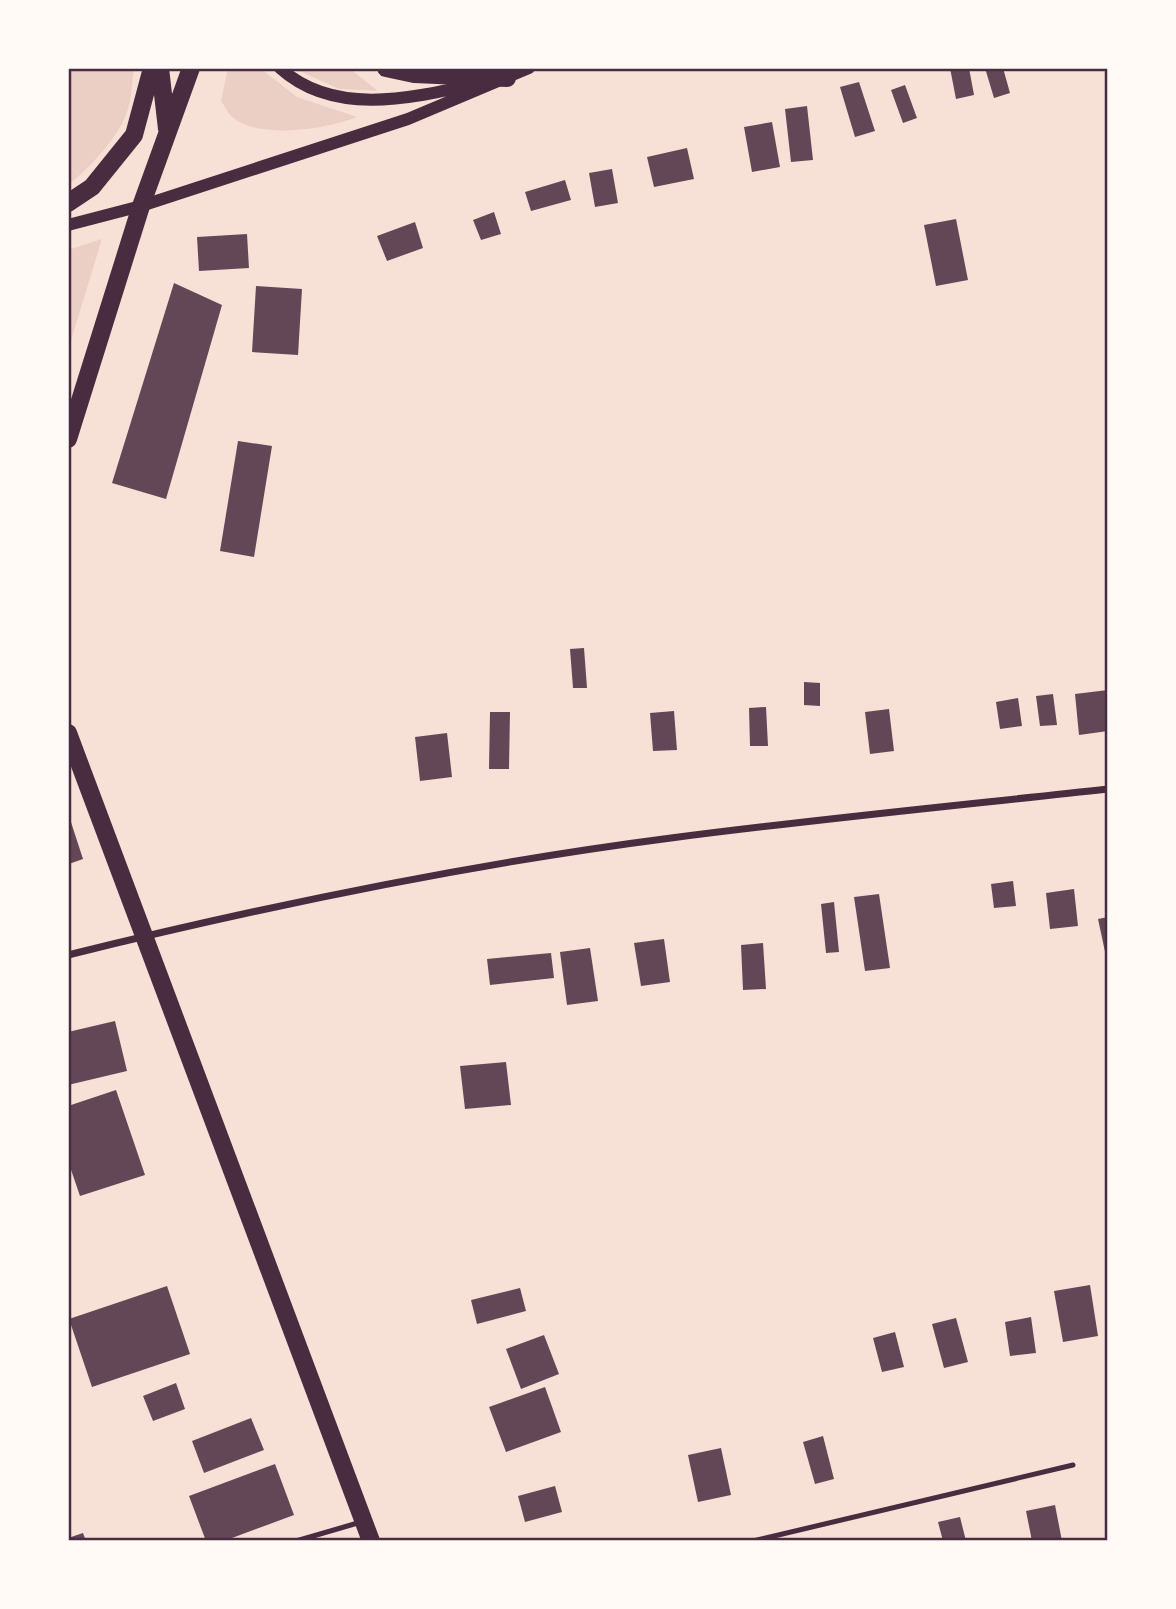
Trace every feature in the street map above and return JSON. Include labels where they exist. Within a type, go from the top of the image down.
[{"type":"main road","points":[[68,203],[92,187],[135,135],[152,68]]},
{"type":"main road","points":[[160,68],[168,133]]},
{"type":"main road","points":[[68,439],[141,206],[191,68]]},
{"type":"main road","points":[[386,68],[414,74],[507,78]]},
{"type":"main road","points":[[68,733],[371,1541]]},
{"type":"street","points":[[280,68],[319,92],[360,100],[411,98],[507,78]]},
{"type":"street","points":[[68,225],[141,206],[408,119],[529,68]]},
{"type":"street","points":[[68,955],[143,936],[447,872],[657,840],[1108,789]]},
{"type":"lane","points":[[753,1541],[1073,1465]]},
{"type":"lane","points":[[296,1541],[364,1521]]},
{"type":"shaded area","points":[[68,68],[134,68],[130,102],[123,122],[102,152],[68,185]]},
{"type":"shaded area","points":[[228,68],[260,68],[297,97],[357,117],[328,125],[292,130],[256,128],[241,123],[230,115],[221,101]]},
{"type":"shaded area","points":[[293,68],[349,68],[378,91],[339,89]]},
{"type":"shaded area","points":[[102,239],[68,350],[68,250]]},
{"type":"building","points":[[950,68],[969,68],[974,95],[956,99]]},
{"type":"building","points":[[985,68],[1003,68],[1010,93],[994,98]]},
{"type":"building","points":[[859,82],[875,131],[855,137],[840,87]]},
{"type":"building","points":[[905,85],[917,118],[903,123],[891,90]]},
{"type":"building","points":[[807,106],[813,160],[791,162],[785,109]]},
{"type":"building","points":[[772,122],[780,167],[752,172],[744,127]]},
{"type":"building","points":[[687,148],[694,179],[654,187],[647,157]]},
{"type":"building","points":[[612,169],[618,203],[595,207],[589,173]]},
{"type":"building","points":[[565,180],[571,200],[531,211],[525,192]]},
{"type":"building","points":[[494,212],[501,234],[481,240],[473,220]]},
{"type":"building","points":[[956,219],[968,280],[936,286],[924,225]]},
{"type":"building","points":[[415,222],[423,248],[387,261],[377,236]]},
{"type":"building","points":[[247,234],[249,268],[199,271],[197,237]]},
{"type":"building","points":[[174,283],[222,305],[166,499],[112,483]]},
{"type":"building","points":[[256,286],[302,289],[298,355],[252,352]]},
{"type":"building","points":[[238,441],[272,446],[254,557],[220,551]]},
{"type":"building","points":[[584,648],[587,688],[573,688],[570,649]]},
{"type":"building","points":[[804,682],[820,683],[820,706],[804,705]]},
{"type":"building","points":[[1108,690],[1108,731],[1079,735],[1075,694]]},
{"type":"building","points":[[1053,694],[1057,725],[1040,726],[1036,696]]},
{"type":"building","points":[[1018,698],[1022,726],[1000,729],[996,702]]},
{"type":"building","points":[[766,707],[768,746],[750,746],[749,708]]},
{"type":"building","points":[[889,709],[894,751],[870,754],[865,712]]},
{"type":"building","points":[[674,711],[677,750],[653,751],[650,713]]},
{"type":"building","points":[[490,712],[510,712],[509,769],[489,769]]},
{"type":"building","points":[[447,733],[452,777],[420,781],[415,737]]},
{"type":"building","points":[[69,816],[83,859],[69,864],[68,861]]},
{"type":"building","points":[[1013,881],[1016,906],[994,908],[991,884]]},
{"type":"building","points":[[1074,889],[1078,926],[1050,929],[1046,893]]},
{"type":"building","points":[[879,894],[890,968],[865,971],[854,897]]},
{"type":"building","points":[[834,902],[839,952],[826,953],[821,904]]},
{"type":"building","points":[[1108,917],[1108,961],[1107,961],[1098,919]]},
{"type":"building","points":[[664,939],[670,982],[641,986],[634,943]]},
{"type":"building","points":[[763,943],[766,989],[743,990],[741,945]]},
{"type":"building","points":[[590,948],[598,1001],[567,1005],[560,952]]},
{"type":"building","points":[[551,953],[554,978],[490,985],[487,959]]},
{"type":"building","points":[[115,1021],[127,1071],[68,1085],[68,1032]]},
{"type":"building","points":[[506,1062],[511,1105],[465,1109],[460,1066]]},
{"type":"building","points":[[116,1090],[145,1175],[80,1196],[68,1161],[68,1106]]},
{"type":"building","points":[[1090,1285],[1098,1336],[1063,1342],[1054,1291]]},
{"type":"building","points":[[167,1286],[190,1354],[92,1387],[69,1319]]},
{"type":"building","points":[[520,1288],[526,1311],[477,1324],[471,1300]]},
{"type":"building","points":[[1031,1317],[1036,1353],[1010,1356],[1005,1322]]},
{"type":"building","points":[[956,1318],[968,1362],[944,1368],[932,1324]]},
{"type":"building","points":[[895,1332],[904,1367],[882,1372],[873,1338]]},
{"type":"building","points":[[544,1335],[559,1374],[521,1389],[506,1349]]},
{"type":"building","points":[[176,1383],[185,1409],[153,1421],[143,1396]]},
{"type":"building","points":[[545,1387],[561,1432],[506,1452],[489,1407]]},
{"type":"building","points":[[251,1418],[264,1450],[204,1473],[192,1441]]},
{"type":"building","points":[[823,1436],[834,1479],[815,1484],[803,1442]]},
{"type":"building","points":[[721,1448],[731,1495],[698,1502],[688,1455]]},
{"type":"building","points":[[275,1464],[294,1515],[224,1541],[206,1541],[189,1496]]},
{"type":"building","points":[[555,1486],[562,1512],[525,1522],[518,1496]]},
{"type":"building","points":[[1055,1505],[1062,1541],[1032,1541],[1026,1511]]},
{"type":"building","points":[[960,1517],[966,1541],[943,1541],[938,1522]]},
{"type":"building","points":[[83,1533],[86,1541],[68,1541],[68,1538]]}]
